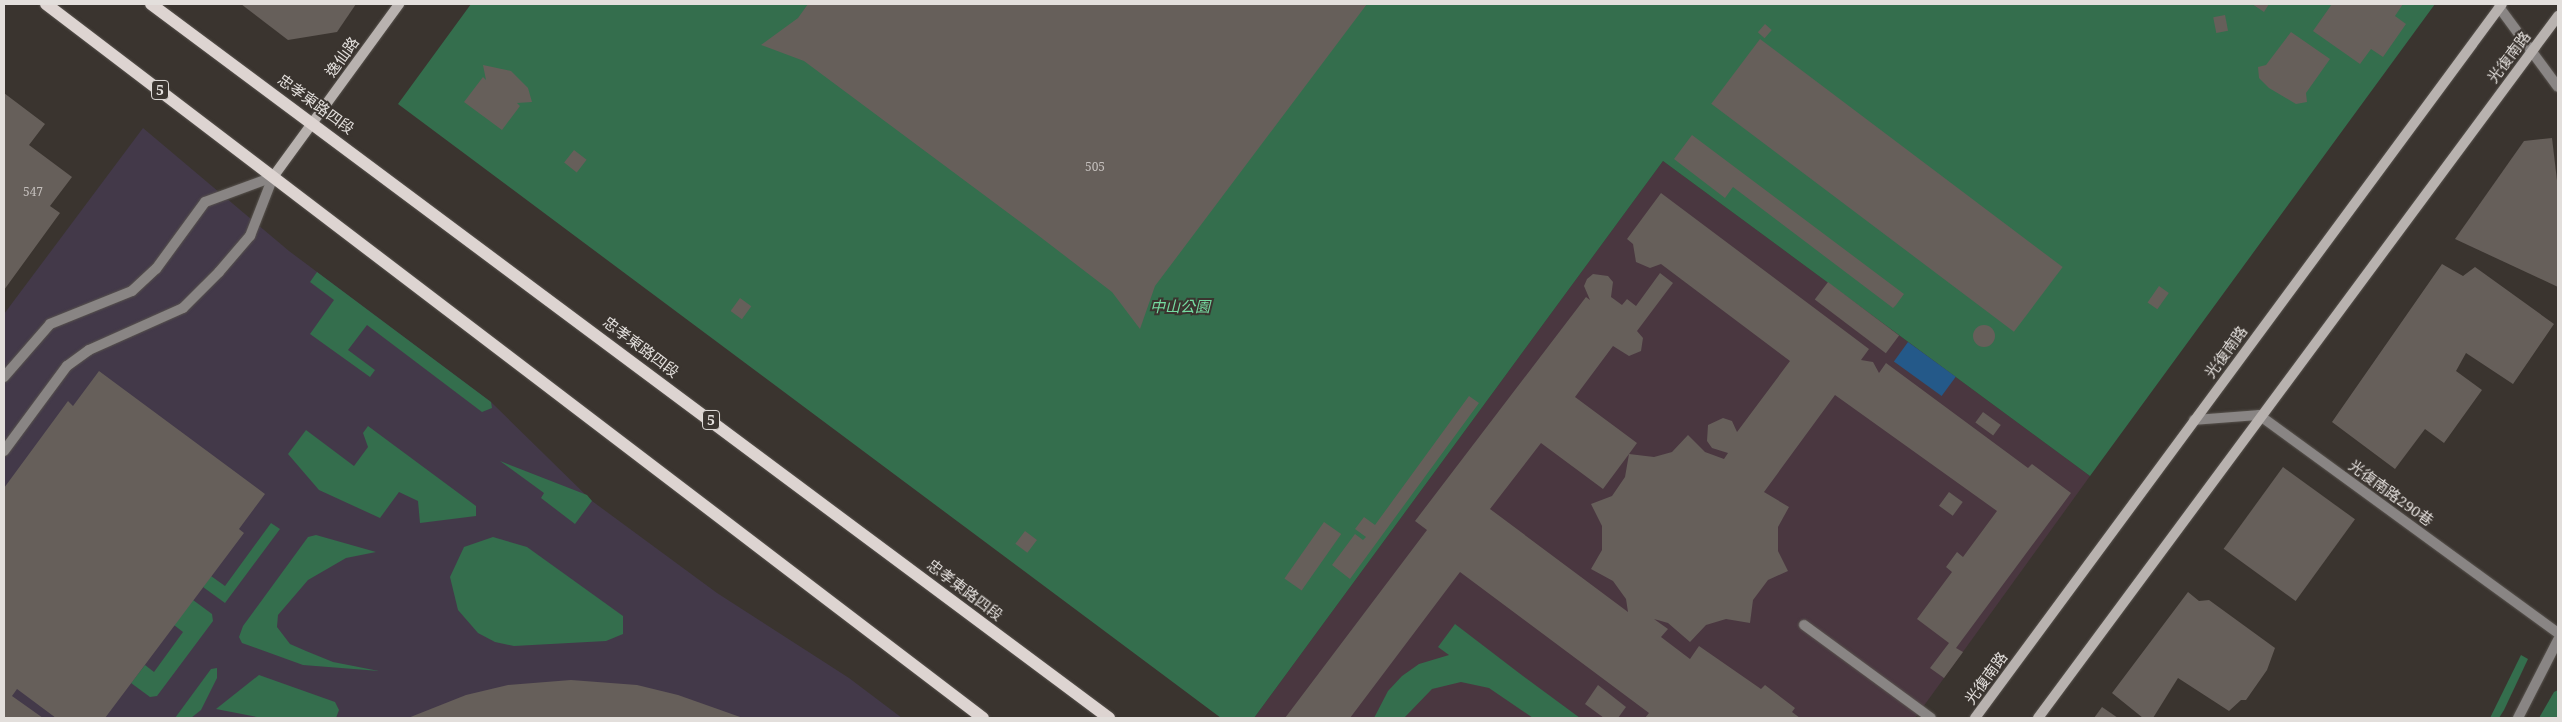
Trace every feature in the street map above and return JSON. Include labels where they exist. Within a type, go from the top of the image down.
[{"type":"main road","name":"5","points":[[46,4],[983,718]]},
{"type":"main road","name":"忠孝東路四段","points":[[151,4],[312,122],[1109,718]]},
{"type":"main road","name":"逸仙路","points":[[273,177],[399,4]]},
{"type":"main road","name":"光復南路","points":[[1975,718],[2500,6]]},
{"type":"main road","name":"光復南路","points":[[2038,718],[2259,415],[2558,16]]},
{"type":"street","points":[[2500,6],[2558,87]]},
{"type":"street","points":[[4,377],[50,324],[132,291],[156,269],[204,202],[273,177]]},
{"type":"street","points":[[4,451],[67,366],[90,350],[183,308],[219,272],[250,236],[273,177]]},
{"type":"street","points":[[2194,420],[2259,415]]},
{"type":"street","name":"光復南路290巷","points":[[2259,415],[2558,633]]},
{"type":"street","points":[[1804,625],[1931,718]]},
{"type":"street","points":[[2518,718],[2558,640]]},
{"type":"shaded area","points":[[143,128],[289,251],[491,402],[592,501],[717,593],[849,678],[902,718],[4,718],[4,314]]},
{"type":"shaded area","points":[[1663,161],[2090,476],[1915,718],[1254,718]]},
{"type":"green space","name":"中山公園","points":[[471,4],[2435,4],[2090,476],[1663,161],[1254,718],[1221,718],[398,104]]},
{"type":"green space","points":[[317,272],[491,402],[492,408],[482,412],[367,325],[348,350],[375,370],[370,377],[310,334],[334,300],[310,282]]},
{"type":"green space","points":[[368,426],[476,506],[476,516],[420,523],[418,501],[399,492],[380,518],[319,490],[288,454],[306,430],[354,466],[368,447],[363,433]]},
{"type":"green space","points":[[500,461],[587,495],[592,501],[575,524],[541,498],[544,493]]},
{"type":"green space","points":[[271,523],[280,529],[225,603],[203,587],[211,576],[225,586]]},
{"type":"green space","points":[[316,535],[376,552],[346,558],[308,580],[278,615],[277,627],[290,644],[306,651],[333,662],[379,671],[303,665],[242,643],[239,637],[243,626],[308,537]]},
{"type":"green space","points":[[493,537],[527,547],[623,616],[623,634],[606,641],[514,646],[495,642],[478,633],[458,610],[450,577],[464,547]]},
{"type":"green space","points":[[193,600],[212,614],[213,621],[157,696],[150,697],[131,683],[145,665],[154,672],[183,632],[174,625]]},
{"type":"green space","points":[[1455,624],[1580,718],[1533,718],[1489,688],[1461,682],[1432,689],[1404,718],[1374,718],[1388,691],[1402,676],[1419,664],[1449,655],[1438,647]]},
{"type":"green space","points":[[2521,655],[2528,659],[2504,710],[2499,718],[2490,718]]},
{"type":"green space","points":[[217,668],[217,678],[201,710],[191,718],[175,718],[211,669]]},
{"type":"green space","points":[[259,675],[335,702],[339,710],[336,718],[262,718],[216,709]]},
{"type":"green space","points":[[2558,690],[2558,718],[2539,718],[2554,692]]},
{"type":"water","points":[[1908,342],[1956,377],[1942,396],[1894,361]]},
{"type":"building","points":[[241,4],[356,4],[337,32],[288,40]]},
{"type":"building","points":[[808,4],[1367,4],[1155,286],[1140,329],[1112,292],[1039,236],[804,61],[761,45],[798,18]]},
{"type":"building","points":[[2252,4],[2269,4],[2264,12]]},
{"type":"building","points":[[2332,4],[2403,4],[2395,16],[2406,24],[2383,57],[2371,49],[2360,64],[2313,31]]},
{"type":"building","points":[[2225,15],[2228,31],[2216,33],[2213,17]]},
{"type":"building","points":[[1765,24],[1772,30],[1765,38],[1758,32]]},
{"type":"building","points":[[2291,32],[2330,59],[2306,93],[2307,102],[2296,104],[2269,88],[2259,78],[2258,67],[2266,65]]},
{"type":"building","points":[[1760,39],[2063,267],[2014,332],[1711,104]]},
{"type":"building","points":[[483,65],[511,71],[528,88],[532,102],[517,103],[520,106],[502,130],[464,102],[483,77],[486,80]]},
{"type":"building","points":[[4,93],[45,124],[29,145],[72,177],[50,206],[60,213],[4,290]]},
{"type":"building","points":[[1692,135],[1904,294],[1896,305],[1893,308],[1733,187],[1725,198],[1674,159]]},
{"type":"building","points":[[2552,138],[2558,189],[2558,287],[2455,239],[2524,141]]},
{"type":"building","points":[[574,150],[587,160],[577,172],[564,163]]},
{"type":"building","points":[[1661,193],[1869,349],[1861,360],[1873,362],[1879,373],[1886,363],[2028,468],[2032,464],[2071,493],[1956,648],[1963,652],[1944,678],[1930,668],[1949,643],[1917,619],[1952,572],[1946,567],[1957,552],[1963,557],[1997,511],[1835,395],[1764,492],[1789,507],[1778,527],[1778,551],[1788,571],[1768,580],[1753,600],[1750,623],[1726,619],[1706,625],[1690,642],[1668,623],[1654,619],[1668,629],[1661,637],[1690,659],[1699,646],[1761,689],[1765,685],[1795,708],[1792,712],[1800,718],[1645,718],[1649,713],[1460,572],[1350,718],[1285,718],[1427,530],[1415,521],[1586,297],[1590,300],[1584,286],[1587,279],[1593,274],[1608,276],[1613,282],[1611,297],[1622,305],[1627,299],[1636,306],[1660,273],[1673,283],[1637,331],[1643,338],[1641,351],[1629,356],[1613,346],[1575,397],[1637,443],[1629,454],[1654,457],[1672,452],[1688,435],[1705,452],[1724,459],[1728,453],[1712,448],[1707,441],[1708,425],[1723,418],[1732,421],[1737,432],[1790,361],[1661,264],[1650,268],[1636,262],[1633,244],[1627,239]],"holes":[[[1541,443],[1603,489],[1629,454],[1625,477],[1612,496],[1591,504],[1602,526],[1602,550],[1591,569],[1613,581],[1626,599],[1628,612],[1490,509]]]},
{"type":"building","points":[[2442,264],[2463,276],[2475,267],[2554,324],[2513,384],[2466,353],[2456,371],[2482,390],[2444,443],[2425,429],[2395,469],[2332,422]]},
{"type":"building","points":[[1828,282],[1899,336],[1886,353],[1815,300]]},
{"type":"building","points":[[2159,286],[2169,293],[2157,309],[2148,302]]},
{"type":"building","points":[[740,298],[751,306],[742,319],[731,311]]},
{"type":"building","points":[[1980,325],[1988,325],[1995,332],[1995,340],[1988,347],[1980,347],[1973,340],[1973,332]]},
{"type":"building","points":[[99,371],[265,494],[239,529],[244,533],[105,718],[56,718],[17,689],[12,696],[43,718],[4,718],[4,488],[68,401],[73,406]]},
{"type":"building","points":[[1469,396],[1479,403],[1350,579],[1332,565],[1355,534],[1363,540],[1366,537],[1355,529],[1364,517],[1375,525]]},
{"type":"building","points":[[1983,412],[2001,425],[1993,435],[1975,423]]},
{"type":"building","points":[[2283,467],[2355,519],[2296,601],[2224,549]]},
{"type":"building","points":[[1949,492],[1963,502],[1953,516],[1939,506]]},
{"type":"building","points":[[1324,522],[1341,534],[1302,591],[1284,579]]},
{"type":"building","points":[[1025,531],[1037,540],[1027,553],[1015,544]]},
{"type":"building","points":[[2188,592],[2199,601],[2209,600],[2275,648],[2267,670],[2246,700],[2241,700],[2229,711],[2178,678],[2153,718],[2143,718],[2112,693]]},
{"type":"building","points":[[571,680],[637,685],[678,695],[743,718],[408,718],[466,695],[508,685]]},
{"type":"building","points":[[1598,685],[1626,707],[1618,718],[1604,718],[1585,704]]},
{"type":"building","points":[[2102,707],[2118,718],[2094,718]]}]
